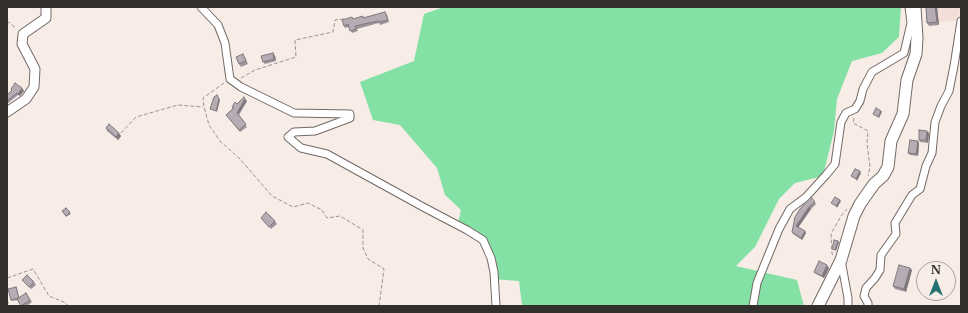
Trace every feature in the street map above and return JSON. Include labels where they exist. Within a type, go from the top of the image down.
[{"type":"main road","points":[[818,306],[842,257],[854,216],[860,204],[874,184],[883,176],[888,167],[892,141],[903,114],[907,80],[916,54],[916,7]]},
{"type":"street","points":[[7,112],[26,99],[34,87],[35,69],[22,44],[23,34],[46,18],[46,7]]},
{"type":"street","points":[[201,7],[218,25],[225,43],[230,79],[241,87],[294,113],[350,114],[350,118],[314,131],[294,132],[288,137],[301,148],[327,154],[424,208],[448,219],[483,240],[491,258],[494,272],[496,306]]},
{"type":"street","points":[[753,306],[757,283],[779,229],[790,209],[806,197],[835,164],[841,122],[846,113],[855,109],[860,101],[863,89],[872,72],[904,53],[911,23],[909,7]]},
{"type":"street","points":[[868,306],[864,296],[866,288],[880,270],[881,255],[896,234],[895,223],[912,196],[920,189],[926,166],[932,153],[935,122],[949,91],[961,21]]},
{"type":"street","points":[[842,257],[848,306]]},
{"type":"path","points":[[241,87],[240,79],[255,70],[296,57],[295,40],[334,32],[335,20],[349,19]]},
{"type":"path","points":[[7,21],[23,34]]},
{"type":"path","points":[[230,79],[217,86],[203,98],[209,125],[220,141],[240,159],[272,196],[293,207],[308,203],[322,210],[327,218],[340,216],[363,230],[363,248],[368,259],[384,268],[379,306]]},
{"type":"path","points":[[121,133],[136,117],[178,105],[204,107]]},
{"type":"path","points":[[855,109],[853,123],[868,131],[867,143],[870,163],[869,175]]},
{"type":"path","points":[[842,257],[837,257],[832,254],[831,234],[841,216],[851,206]]},
{"type":"path","points":[[7,278],[33,268],[49,296],[66,303],[68,306]]},
{"type":"shaded area","points":[[925,7],[961,7],[961,11],[955,21],[926,23]]},
{"type":"green space","points":[[444,7],[901,7],[899,37],[882,53],[852,61],[837,99],[834,131],[823,176],[795,183],[779,199],[755,247],[736,266],[797,280],[804,306],[523,306],[519,281],[492,279],[484,237],[457,227],[461,210],[445,195],[437,168],[400,125],[373,120],[360,82],[414,61],[424,14]]},
{"type":"building","points":[[926,7],[935,7],[937,22],[927,23]]},
{"type":"building","points":[[385,12],[388,20],[355,26],[356,29],[350,31],[348,24],[344,26],[342,20],[352,17],[353,19],[363,16],[363,18]]},
{"type":"building","points":[[273,53],[274,59],[263,62],[261,56]]},
{"type":"building","points":[[243,54],[246,61],[239,64],[236,57]]},
{"type":"building","points":[[15,83],[22,88],[18,94],[17,93],[7,101],[7,95],[12,90],[11,89]]},
{"type":"building","points":[[217,95],[219,99],[216,111],[210,109],[214,97]]},
{"type":"building","points":[[244,97],[245,99],[237,113],[246,124],[239,130],[226,115],[234,108],[232,107],[235,102],[237,104]]},
{"type":"building","points":[[876,108],[881,111],[878,117],[873,114]]},
{"type":"building","points":[[109,124],[119,133],[116,137],[106,128]]},
{"type":"building","points":[[919,130],[927,131],[926,140],[919,140]]},
{"type":"building","points":[[910,140],[918,141],[916,154],[908,153]]},
{"type":"building","points":[[855,169],[860,171],[856,179],[851,176]]},
{"type":"building","points":[[811,197],[815,202],[809,207],[796,226],[805,231],[801,238],[792,232],[795,217]]},
{"type":"building","points":[[835,197],[840,200],[836,206],[831,203]]},
{"type":"building","points":[[66,208],[70,212],[66,216],[62,211]]},
{"type":"building","points":[[266,212],[275,221],[269,227],[261,218]]},
{"type":"building","points":[[834,240],[838,241],[835,250],[832,249]]},
{"type":"building","points":[[819,261],[827,265],[822,276],[814,272]]},
{"type":"building","points":[[899,265],[910,268],[904,289],[893,286]]},
{"type":"building","points":[[27,275],[34,282],[29,287],[22,280]]},
{"type":"building","points":[[16,287],[19,298],[11,300],[8,289]]},
{"type":"building","points":[[26,293],[30,300],[21,306],[17,299]]}]
